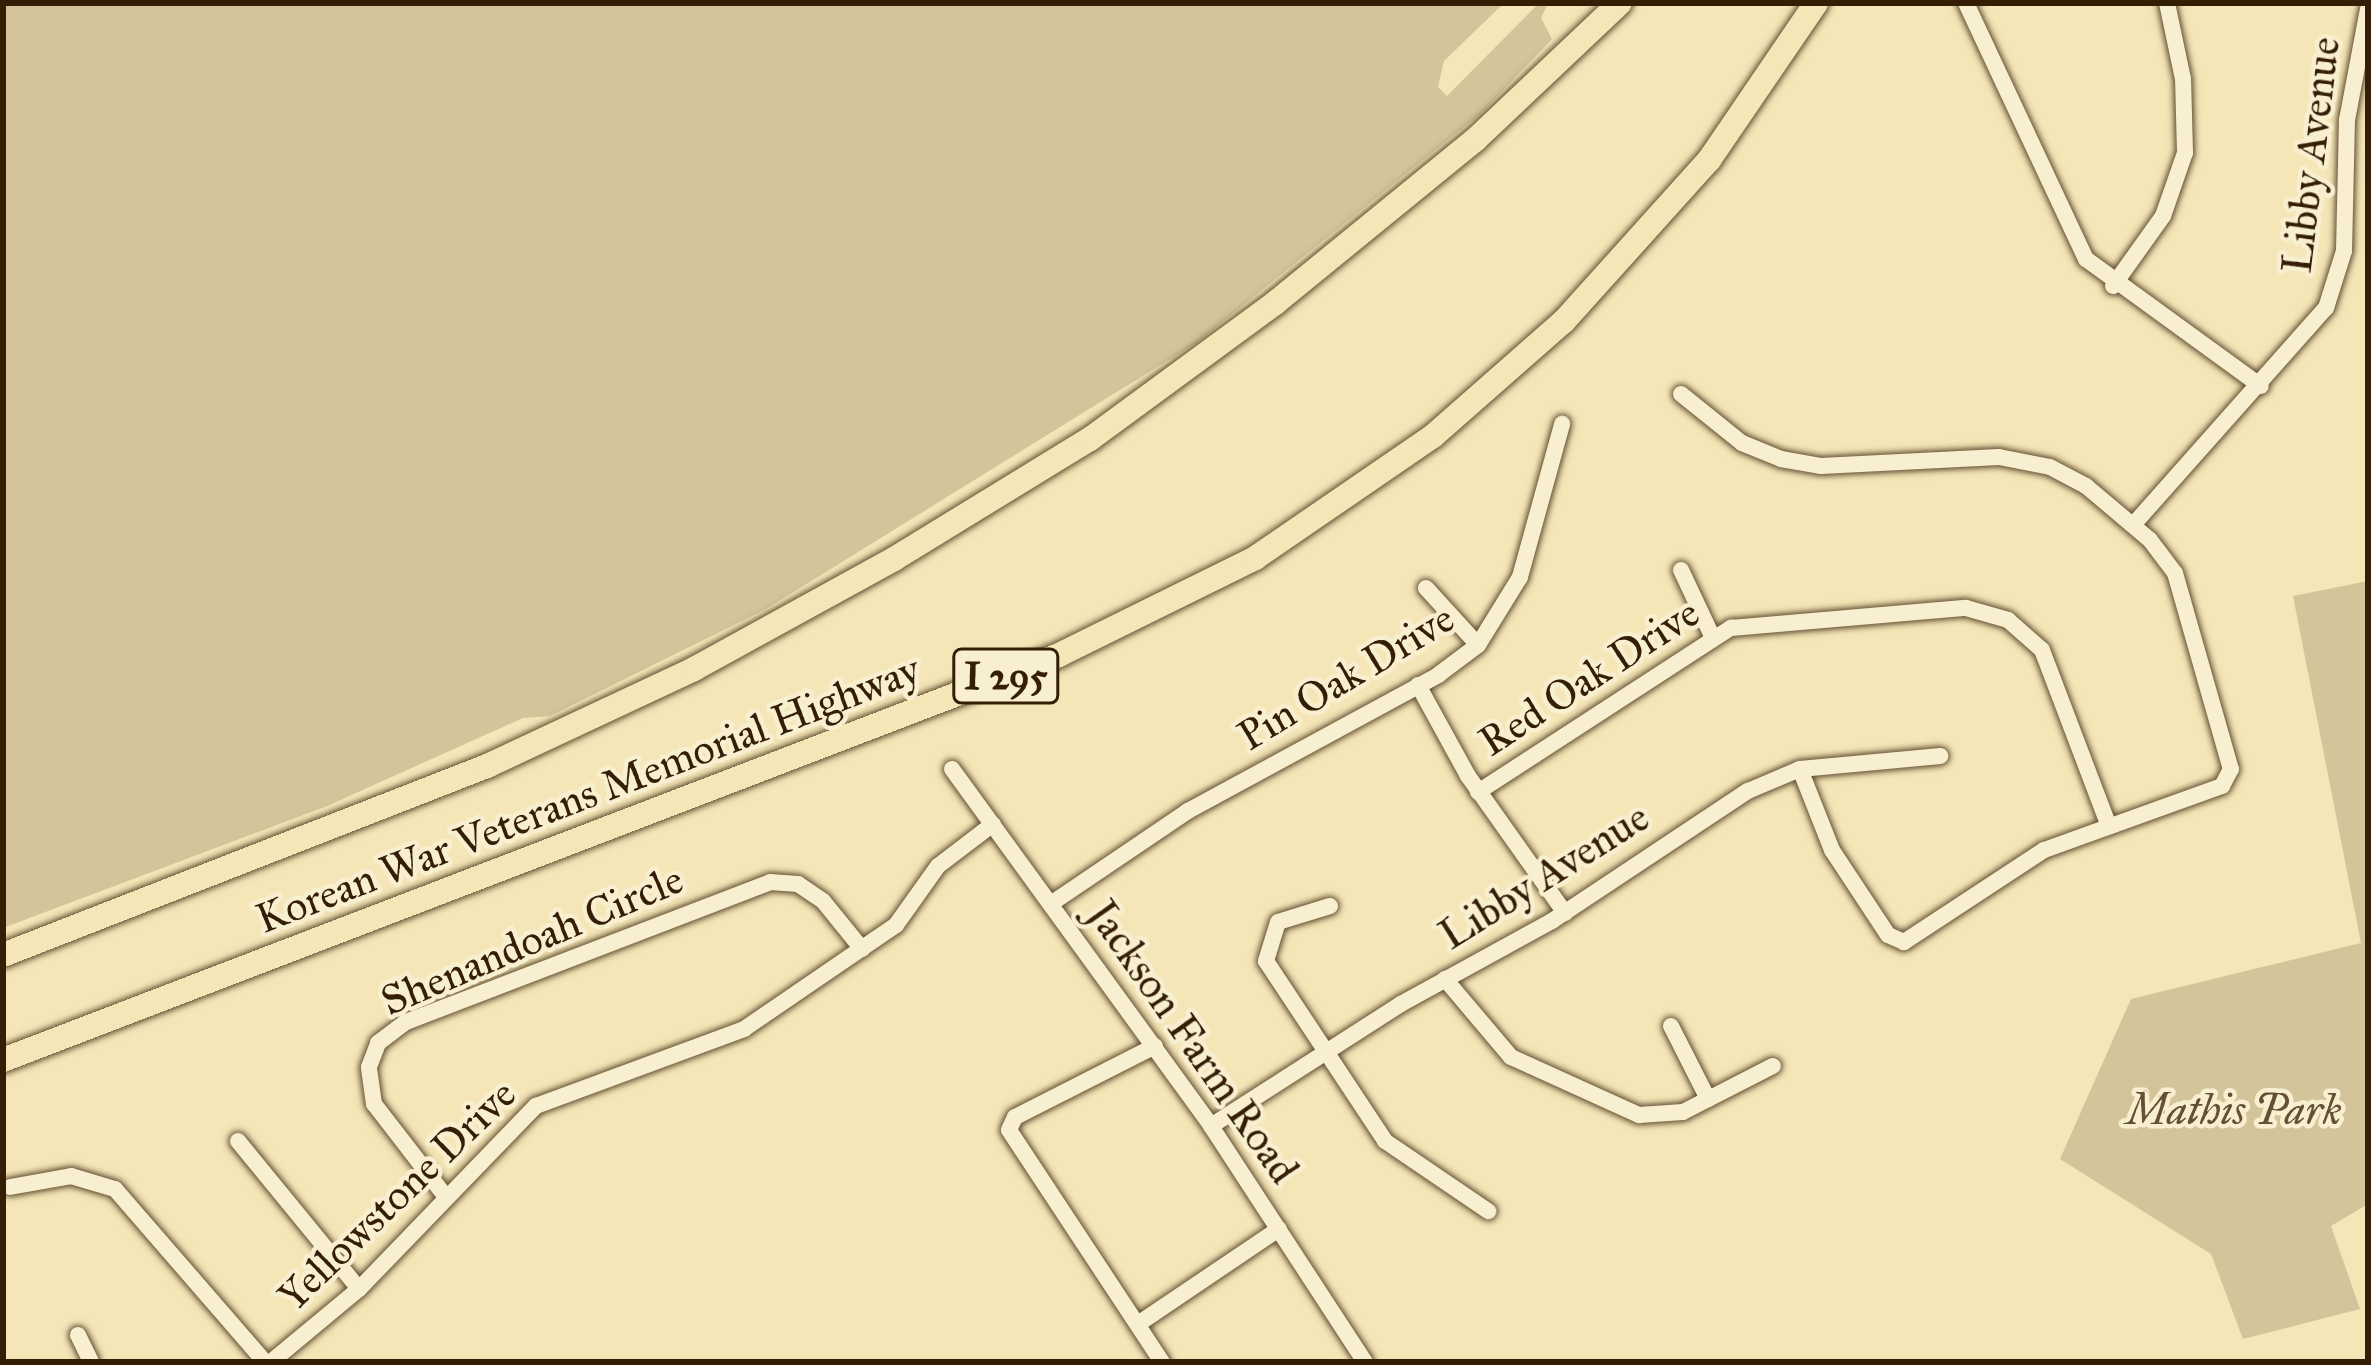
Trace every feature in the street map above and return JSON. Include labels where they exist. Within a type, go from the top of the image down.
[{"type":"highway","name":"Korean War Veterans Memorial Highway","points":[[3,955],[487,766],[694,668],[894,559],[1090,439],[1275,303],[1475,140],[1620,3]]},
{"type":"highway","name":"Korean War Veterans Memorial Highway","points":[[3,1060],[1041,662],[1255,558],[1433,436],[1564,321],[1709,160],[1816,3]]},
{"type":"street","points":[[1966,3],[2058,212],[2113,286],[2261,386]]},
{"type":"street","points":[[2113,286],[2163,216],[2185,153],[2183,79],[2167,3]]},
{"type":"street","name":"Libby Avenue","points":[[2133,525],[2261,386],[2335,289],[2344,250],[2347,120],[2368,9]]},
{"type":"street","points":[[2347,120],[2368,122]]},
{"type":"street","points":[[1682,394],[1742,443],[1781,459],[1821,466],[2019,459],[2068,475],[2133,525],[2182,588],[2231,769],[2222,786],[2108,824],[2030,858],[1900,942],[1832,850],[1800,770]]},
{"type":"street","name":"Pin Oak Drive","points":[[1052,903],[1188,811],[1418,685],[1478,644],[1520,577],[1562,424]]},
{"type":"street","points":[[1681,570],[1712,636]]},
{"type":"street","points":[[1426,588],[1478,644]]},
{"type":"street","name":"Red Oak Drive","points":[[1478,792],[1712,636],[1758,620],[1966,608],[2008,620],[2054,670],[2108,824]]},
{"type":"street","points":[[1418,685],[1478,792],[1565,913]]},
{"type":"street","name":"Libby Avenue","points":[[1211,1126],[1324,1052],[1565,913],[1734,799],[1800,770],[1940,756]]},
{"type":"street","name":"Jackson Farm Road","points":[[952,770],[1211,1126],[1365,1362]]},
{"type":"street","name":"Yellowstone Drive","points":[[268,1362],[359,1288],[536,1106],[744,1029],[896,925],[965,840],[993,824]]},
{"type":"street","name":"Shenandoah Circle","points":[[446,1197],[374,1104],[370,1067],[378,1043],[406,1022],[770,882],[798,884],[823,901],[862,949]]},
{"type":"street","points":[[1330,906],[1286,915],[1264,946],[1266,961],[1398,1155],[1488,1211]]},
{"type":"street","points":[[1445,980],[1487,1038],[1532,1071],[1639,1115],[1669,1116],[1773,1066]]},
{"type":"street","points":[[1671,1026],[1708,1100]]},
{"type":"street","points":[[1155,1046],[1012,1120],[1011,1134],[1162,1362]]},
{"type":"street","points":[[238,1141],[359,1288]]},
{"type":"street","points":[[10,1187],[71,1177],[115,1189],[268,1362]]},
{"type":"street","points":[[1138,1324],[1279,1228]]},
{"type":"street","points":[[78,1335],[92,1362]]},
{"type":"green space","points":[[3,3],[1504,3],[1444,61],[1438,87],[1447,96],[1539,3],[1548,3],[1541,18],[1552,39],[1480,114],[1196,343],[766,609],[550,716],[523,718],[327,806],[3,928]]},
{"type":"green space","name":"Mathis Park","points":[[2368,581],[2368,1204],[2331,1226],[2360,1309],[2243,1339],[2211,1254],[2060,1159],[2131,999],[2361,943],[2293,596]]}]
